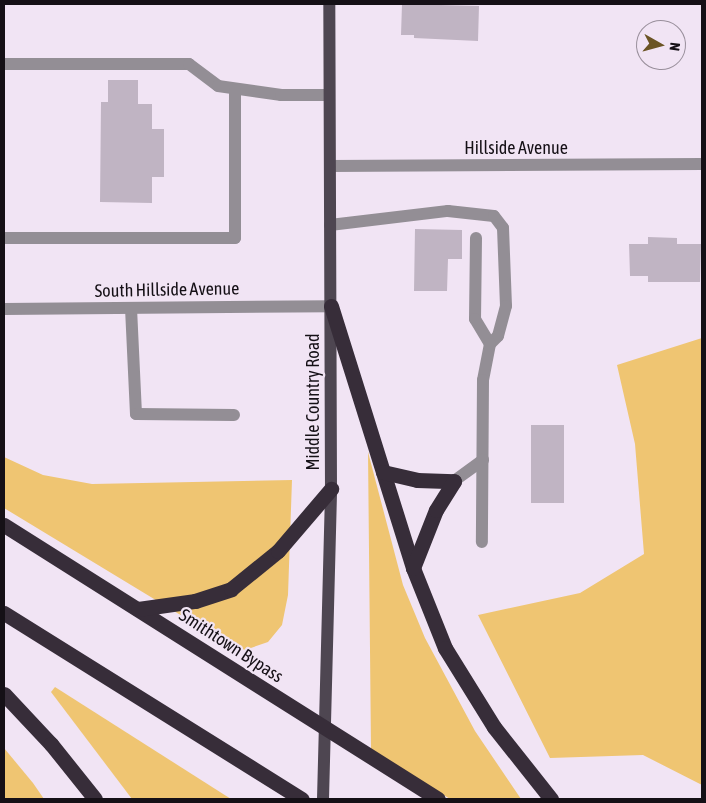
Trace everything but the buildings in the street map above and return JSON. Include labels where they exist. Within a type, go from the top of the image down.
[{"type":"highway","points":[[331,306],[413,568],[445,648],[461,677],[516,757],[551,799]]},
{"type":"highway","points":[[383,472],[417,480],[454,481]]},
{"type":"highway","points":[[413,568],[436,510],[454,481]]},
{"type":"highway","points":[[138,609],[195,601],[231,589],[268,562],[331,489]]},
{"type":"highway","name":"Smithtown Bypass","points":[[4,525],[438,799]]},
{"type":"highway","points":[[4,613],[302,799]]},
{"type":"highway","points":[[4,694],[51,744],[95,799]]},
{"type":"main road","name":"Middle Country Road","points":[[323,799],[331,489],[329,4]]},
{"type":"street","points":[[4,64],[189,64],[218,86],[235,90],[281,95],[329,95]]},
{"type":"street","points":[[4,238],[234,238],[235,90]]},
{"type":"street","name":"Hillside Avenue","points":[[330,166],[702,164]]},
{"type":"street","points":[[330,225],[448,211],[494,216],[503,228],[506,306],[498,336],[490,344],[483,380],[482,542]]},
{"type":"street","points":[[476,238],[475,319],[490,344]]},
{"type":"street","name":"South Hillside Avenue","points":[[4,309],[331,306]]},
{"type":"street","points":[[131,308],[136,414],[234,415]]},
{"type":"street","points":[[454,481],[483,460]]},
{"type":"shaded area","points":[[702,338],[702,785],[643,755],[550,758],[478,615],[580,593],[644,554],[635,444],[617,365]]},
{"type":"shaded area","points":[[368,452],[403,585],[425,638],[475,731],[521,799],[450,799],[371,749]]},
{"type":"shaded area","points":[[4,457],[43,475],[92,484],[292,480],[288,595],[282,625],[268,642],[245,650],[225,642],[4,508]]},
{"type":"shaded area","points":[[55,687],[231,799],[132,799],[51,692]]},
{"type":"shaded area","points":[[4,748],[33,783],[44,799],[4,799]]}]
